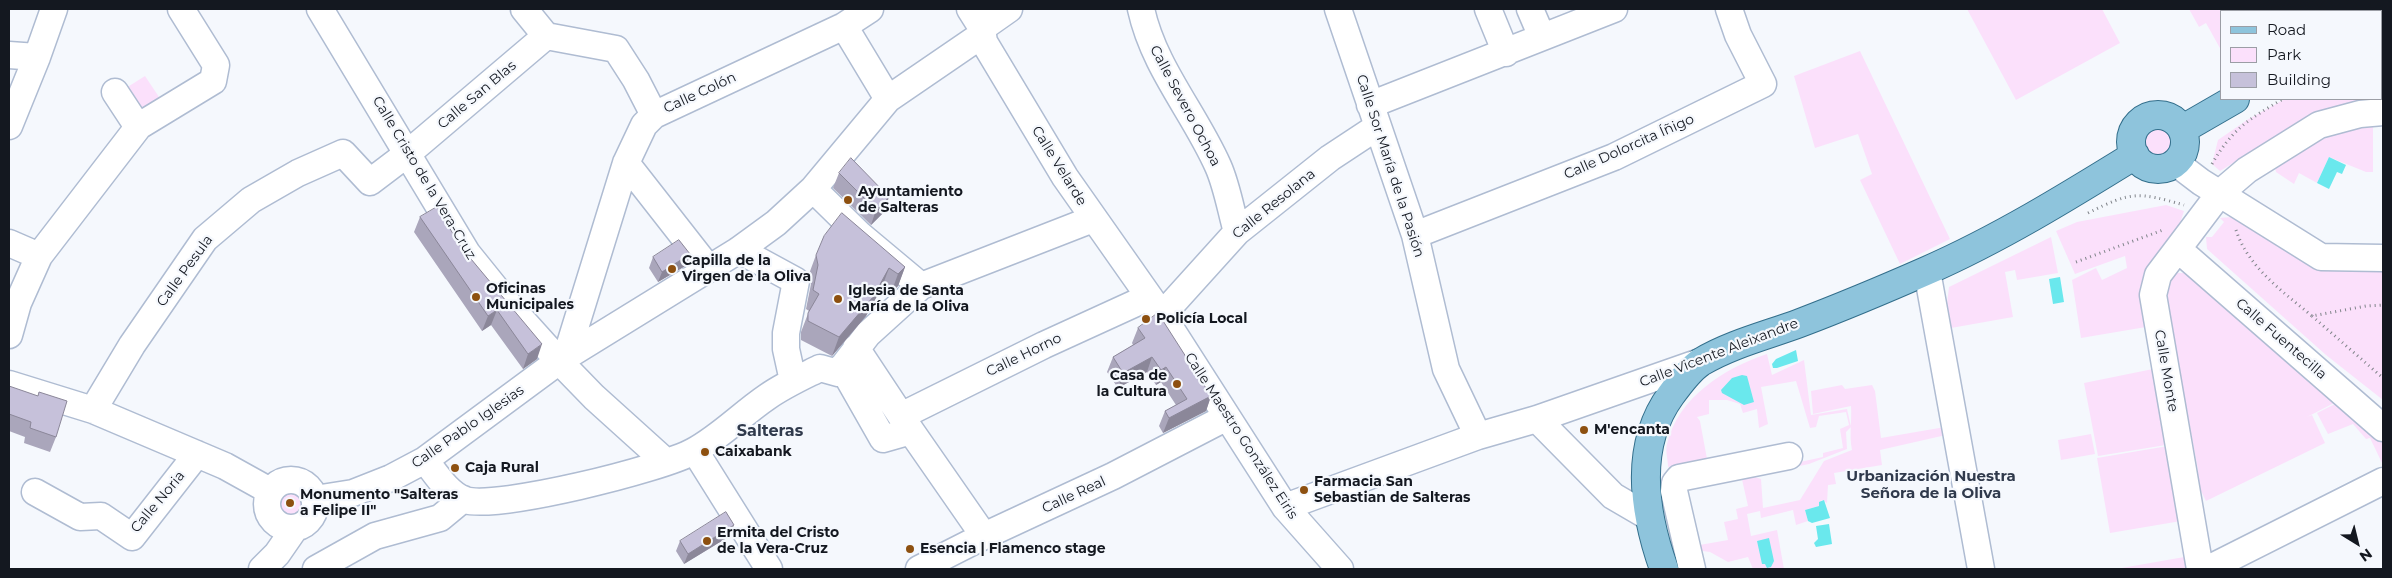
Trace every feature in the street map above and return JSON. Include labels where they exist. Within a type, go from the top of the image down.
[{"type":"main road","points":[[2183,129],[2233,100]]},
{"type":"main road","points":[[2160,114],[2169,116],[2183,129],[2186,147],[2176,163],[2169,168],[2151,169],[2143,165],[2134,155],[2131,142],[2132,134],[2143,120],[2160,114]]},
{"type":"main road","name":"Calle Vicente Aleixandre","points":[[1700,362],[1927,271],[2037,215],[2134,155]]},
{"type":"main road","points":[[1664,569],[1649,518],[1646,461],[1650,436],[1658,414],[1670,396],[1700,362]]},
{"type":"street","points":[[9,126],[54,9]]},
{"type":"street","points":[[9,335],[18,303],[38,256],[138,127],[213,81],[216,65],[181,9]]},
{"type":"street","name":"Calle Cristo de la Vera-Cruz","points":[[320,9],[467,253],[513,310],[666,462]]},
{"type":"street","points":[[524,9],[546,36],[616,49],[636,80],[654,115]]},
{"type":"street","name":"Calle Colón","points":[[563,359],[626,163],[644,126],[654,115],[844,26],[870,9]]},
{"type":"street","name":"Calle Pablo Iglesias","points":[[315,499],[353,493],[391,478],[425,460],[563,359],[739,250],[776,223],[813,189],[888,100],[978,24],[1009,9]]},
{"type":"street","name":"Calle Severo Ochoa","points":[[1141,9],[1146,32],[1156,57],[1200,131],[1219,168],[1237,232]]},
{"type":"street","name":"Calle Sor María de la Pasión","points":[[1338,9],[1415,235],[1446,369],[1478,436]]},
{"type":"street","points":[[1488,9],[1506,53]]},
{"type":"street","points":[[1530,9],[1542,37]]},
{"type":"street","name":"Calle Resolana","points":[[1156,306],[1237,232],[1330,158],[1374,116],[1506,53],[1614,9]]},
{"type":"street","name":"Calle Dolorcita Íñigo","points":[[1415,235],[1614,156],[1764,84],[1738,35],[1729,9]]},
{"type":"street","name":"Calle Velarde","points":[[978,24],[984,42],[1065,177],[1156,306]]},
{"type":"street","points":[[844,26],[888,100]]},
{"type":"street","name":"Calle San Blas","points":[[407,154],[546,36]]},
{"type":"street","points":[[9,55],[37,57]]},
{"type":"street","points":[[115,92],[138,127]]},
{"type":"street","name":"Calle Monte","points":[[2200,569],[2153,295],[2158,275],[2179,250],[2220,193],[2247,170],[2319,125],[2360,114],[2383,112]]},
{"type":"street","name":"Calle Pesula","points":[[94,410],[132,345],[205,239],[251,200],[298,173],[343,153],[370,182],[407,154]]},
{"type":"street","points":[[626,163],[709,269]]},
{"type":"street","points":[[2176,163],[2321,257],[2383,258]]},
{"type":"street","points":[[813,189],[860,235],[921,286]]},
{"type":"street","points":[[425,460],[451,492],[463,499],[479,503],[509,501],[620,475],[666,462],[695,451],[768,396],[793,381],[820,368],[838,373],[868,334],[921,286],[1093,219]]},
{"type":"street","points":[[9,244],[38,256]]},
{"type":"street","points":[[739,250],[796,281],[786,333],[786,349],[793,381]]},
{"type":"street","name":"Calle Fuentecilla","points":[[2179,250],[2383,428]]},
{"type":"street","points":[[1927,271],[1981,569]]},
{"type":"street","name":"Calle Maestro González Eiris","points":[[1156,306],[1285,507],[1340,569]]},
{"type":"street","name":"Calle Horno","points":[[906,424],[1044,345],[1156,306]]},
{"type":"street","points":[[849,358],[906,424],[984,536]]},
{"type":"street","name":"Calle Vicente Aleixandre","points":[[1285,507],[1478,436],[1537,419],[1700,362]]},
{"type":"street","points":[[9,384],[94,410],[225,466],[270,491]]},
{"type":"street","name":"Calle Real","points":[[919,569],[984,536],[1113,476],[1227,417]]},
{"type":"street","points":[[1537,419],[1613,496],[1649,518]]},
{"type":"street","points":[[695,451],[769,569]]},
{"type":"street","name":"Calle Noria","points":[[35,492],[80,517],[101,516],[132,537],[197,454]]},
{"type":"street","points":[[1692,569],[1674,491],[1675,483],[1679,478],[1789,456]]},
{"type":"street","points":[[262,569],[291,533],[313,514],[315,499],[312,491],[299,481],[282,481],[270,491],[267,498],[269,514],[279,525],[291,533],[312,569]]},
{"type":"street","points":[[2208,569],[2383,481]]},
{"type":"street","points":[[316,569],[375,536],[440,518],[463,499]]},
{"type":"path","points":[[2076,262],[2161,232],[2173,219],[2195,228]]},
{"type":"path","points":[[2234,226],[2241,244],[2258,268],[2383,378]]},
{"type":"path","points":[[2312,316],[2366,306],[2383,305]]},
{"type":"green space","points":[[1967,9],[2102,9],[2120,43],[2016,100]]},
{"type":"green space","points":[[2189,9],[2260,10],[2220,10],[2220,48],[2206,23],[2199,27]]},
{"type":"green space","points":[[2382,45],[2383,101],[2342,105],[2303,120],[2220,171],[2212,164],[2218,140],[2247,120],[2283,100],[2382,100]]},
{"type":"green space","points":[[1860,51],[1950,239],[1900,264],[1860,180],[1872,174],[1858,134],[1815,148],[1794,76]]},
{"type":"green space","points":[[145,76],[167,109],[139,126],[118,93]]},
{"type":"green space","points":[[2163,119],[2175,125],[2180,132],[2180,150],[2175,157],[2168,162],[2155,163],[2147,160],[2140,153],[2137,137],[2140,129],[2147,122]]},
{"type":"green space","points":[[2373,127],[2373,172],[2366,172],[2329,157],[2317,183],[2299,173],[2294,184],[2276,172],[2274,163],[2336,128]]},
{"type":"green space","points":[[2166,205],[2184,211],[2179,226],[2169,238],[2141,292],[2146,327],[2081,338],[2072,280],[2096,268],[2102,280],[2127,268],[2125,256],[2075,274],[2056,231],[2077,222]]},
{"type":"green space","points":[[2231,217],[2320,268],[2360,271],[2383,270],[2383,400],[2326,355],[2207,249],[2206,237],[2212,237],[2224,222],[2220,218]]},
{"type":"green space","points":[[2051,237],[2058,273],[2017,280],[2015,270],[2005,272],[2013,317],[1951,328],[1947,304],[1949,287]]},
{"type":"green space","points":[[2177,273],[2190,273],[2338,401],[2307,417],[2312,415],[2325,443],[2206,501],[2192,473],[2198,470],[2165,292],[2168,281]]},
{"type":"green space","points":[[1767,354],[1772,375],[1804,360],[1811,415],[1847,409],[1851,426],[1851,406],[1813,414],[1811,391],[1842,385],[1845,389],[1872,385],[1875,391],[1881,438],[1945,427],[1946,435],[1880,450],[1882,465],[1834,473],[1836,484],[1828,485],[1827,503],[1822,500],[1819,506],[1805,510],[1808,521],[1796,525],[1793,510],[1761,518],[1760,511],[1747,514],[1751,536],[1777,530],[1784,569],[1753,569],[1748,557],[1728,562],[1710,552],[1695,550],[1694,546],[1728,540],[1724,522],[1738,519],[1736,509],[1748,506],[1741,475],[1823,457],[1823,453],[1843,448],[1840,429],[1849,425],[1846,412],[1819,416],[1816,427],[1810,428],[1796,381],[1761,387],[1768,424],[1759,428],[1757,409],[1743,413],[1740,404],[1727,400],[1709,400],[1709,414],[1697,417],[1700,421],[1707,459],[1668,467],[1666,452],[1673,427],[1681,412],[1692,399],[1705,387],[1735,367]],"holes":[[[1851,427],[1852,450],[1824,461],[1800,500],[1763,508],[1761,479],[1752,476],[1809,464],[1847,449],[1846,432]]]},
{"type":"green space","points":[[2153,369],[2166,445],[2098,456],[2084,383]]},
{"type":"green space","points":[[2341,401],[2383,437],[2383,465],[2370,438],[2366,439],[2353,424],[2328,434],[2317,413]]},
{"type":"green space","points":[[2091,434],[2095,454],[2061,460],[2058,440]]},
{"type":"green space","points":[[2168,446],[2181,521],[2110,533],[2097,458]]},
{"type":"green space","points":[[291,484],[305,489],[310,503],[305,517],[291,522],[277,517],[272,503],[277,489]]},
{"type":"green space","points":[[2190,556],[2192,569],[2116,569]]},
{"type":"water","points":[[2329,157],[2346,165],[2342,174],[2337,172],[2329,189],[2317,183]]},
{"type":"water","points":[[2060,277],[2064,302],[2053,304],[2049,279]]},
{"type":"water","points":[[1796,350],[1798,361],[1773,368],[1772,364],[1776,359]]},
{"type":"water","points":[[1742,375],[1747,376],[1754,402],[1744,405],[1722,393],[1721,390],[1732,378]]},
{"type":"water","points":[[1824,500],[1830,518],[1812,523],[1808,521],[1805,510],[1819,506],[1819,502]]},
{"type":"water","points":[[1829,524],[1832,544],[1816,547],[1814,543],[1818,539],[1816,526]]},
{"type":"water","points":[[1769,538],[1774,561],[1771,567],[1767,568],[1765,564],[1762,564],[1757,541]]},
{"type":"building","points":[[851,158],[889,197],[876,210],[839,173]]},
{"type":"building","points":[[437,207],[461,247],[542,344],[528,354],[497,310],[488,316],[420,217]]},
{"type":"building","name":"Iglesia de Santa María de la Oliva","points":[[842,213],[905,267],[898,274],[889,268],[873,297],[839,337],[808,321],[808,313],[819,294],[813,290],[818,265],[816,255],[824,236]]},
{"type":"building","points":[[679,240],[690,254],[662,272],[653,257]]},
{"type":"building","points":[[1158,313],[1211,396],[1169,418],[1165,411],[1187,399],[1166,367],[1161,370],[1152,357],[1123,373],[1113,357],[1145,338],[1138,328]]},
{"type":"building","points":[[9,386],[38,396],[39,392],[67,401],[56,437],[30,428],[31,422],[9,414]]},
{"type":"building","points":[[726,512],[734,525],[688,554],[680,541]]},
{"type":"place","name":"Ayuntamiento de Salteras","points":[[848,200]]},
{"type":"place","name":"Capilla de la Virgen de la Oliva","points":[[672,269]]},
{"type":"place","name":"Oficinas Municipales","points":[[476,297]]},
{"type":"place","name":"Iglesia de Santa María de la Oliva","points":[[838,299]]},
{"type":"place","name":"Policía Local","points":[[1146,319]]},
{"type":"place","name":"Casa de la Cultura","points":[[1177,384]]},
{"type":"place","name":"M'encanta","points":[[1584,430]]},
{"type":"place","name":"Caixabank","points":[[705,452]]},
{"type":"place","name":"Caja Rural","points":[[455,468]]},
{"type":"place","name":"Farmacia San Sebastian de Salteras","points":[[1304,490]]},
{"type":"place","name":"Monumento \"Salteras a Felipe II\"","points":[[290,503]]},
{"type":"place","name":"Ermita del Cristo de la Vera-Cruz","points":[[707,541]]},
{"type":"place","name":"Esencia | Flamenco stage","points":[[910,549]]},
{"type":"district","name":"Salteras","points":[[770,431]]},
{"type":"district","name":"Urbanización Nuestra Señora de la Oliva","points":[[1931,486]]}]
